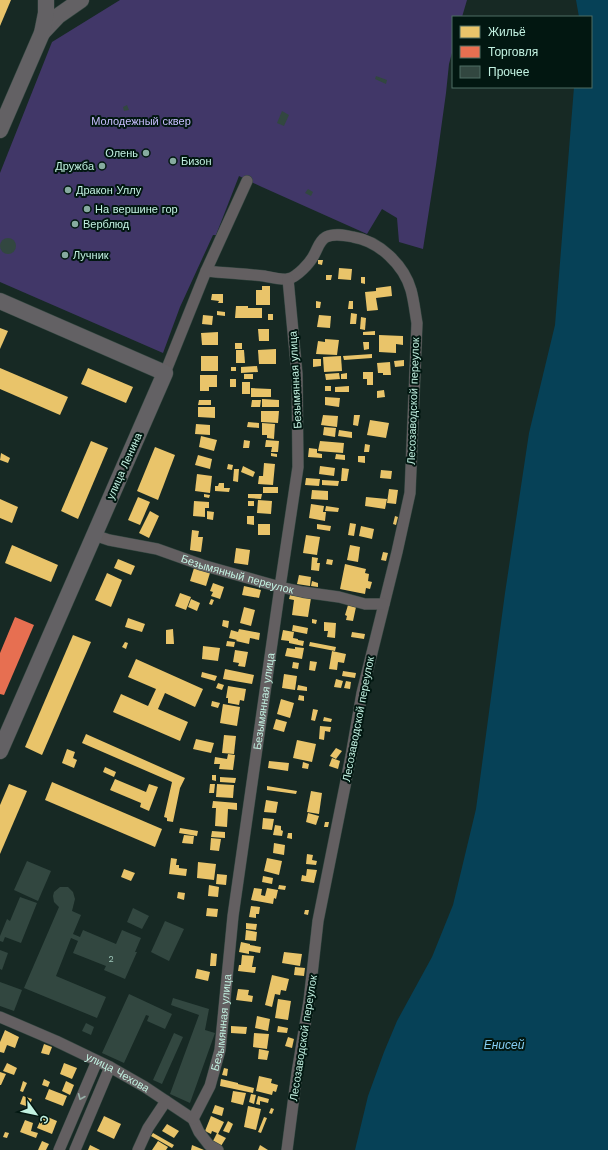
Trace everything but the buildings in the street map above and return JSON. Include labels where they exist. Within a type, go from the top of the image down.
[{"type":"street","points":[[0,130],[42,33],[46,14],[46,0]]},
{"type":"street","points":[[42,33],[58,16],[81,0]]},
{"type":"street","name":"улица Ленина","points":[[0,751],[165,373],[206,271],[247,181]]},
{"type":"street","name":"Лесозаводской переулок","points":[[286,1150],[297,1073],[310,1001],[318,921],[362,693],[410,493],[417,323],[411,288],[402,272],[392,259],[382,250],[358,238],[330,236],[322,241],[309,263],[302,270],[288,279]]},
{"type":"street","points":[[206,271],[288,279]]},
{"type":"street","name":"Безымянная улица","points":[[193,1119],[210,1086],[220,1050],[233,916],[298,467],[297,374],[288,279]]},
{"type":"street","points":[[0,301],[165,373]]},
{"type":"street","name":"Безымянный переулок","points":[[94,535],[109,540],[157,548],[202,565],[280,587],[339,597],[365,604],[384,604]]},
{"type":"street","name":"улица Чехова","points":[[0,1018],[56,1041],[110,1067],[145,1087],[193,1119],[199,1132],[218,1150]]},
{"type":"street","points":[[59,1150],[97,1061]]},
{"type":"street","points":[[75,1150],[110,1067]]},
{"type":"street","points":[[138,1150],[148,1128],[166,1100]]},
{"type":"green space","name":"Молодежный сквер","points":[[120,0],[467,0],[462,16],[452,16],[452,53],[449,64],[423,249],[399,242],[397,218],[382,209],[367,234],[239,176],[216,235],[213,235],[180,307],[163,353],[0,282],[0,173],[52,42]]},
{"type":"water","name":"Енисей","points":[[576,0],[608,0],[608,1150],[355,1150],[368,1096],[384,1052],[397,1021],[432,957],[453,905],[476,809],[505,593],[529,433],[555,325],[574,88],[592,88],[592,16],[579,16]]},
{"type":"place","name":"Олень","points":[[146,153]]},
{"type":"place","name":"Бизон","points":[[173,161]]},
{"type":"place","name":"Дружба","points":[[102,166]]},
{"type":"place","name":"Дракон Уллу","points":[[68,190]]},
{"type":"place","name":"На вершине гор","points":[[87,209]]},
{"type":"place","name":"Верблюд","points":[[75,224]]},
{"type":"place","name":"Лучник","points":[[65,255]]}]
